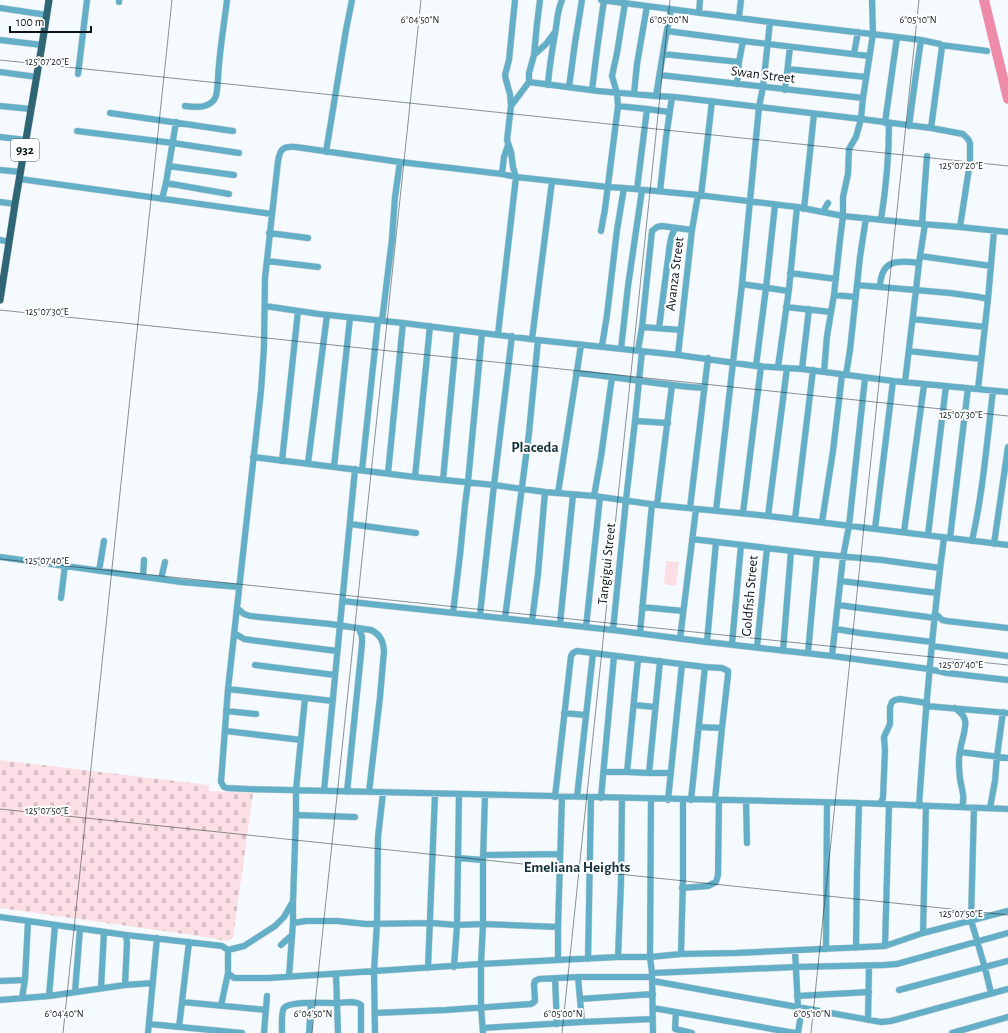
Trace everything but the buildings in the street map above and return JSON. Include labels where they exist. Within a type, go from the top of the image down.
[{"type":"main road","name":"932","points":[[0,300],[49,0]]},
{"type":"street","points":[[78,74],[88,0]]},
{"type":"street","points":[[185,106],[202,107],[215,99],[227,0]]},
{"type":"street","points":[[326,152],[352,0]]},
{"type":"street","points":[[498,334],[516,177],[507,140],[511,106],[510,94],[505,75],[509,60],[515,0]]},
{"type":"street","points":[[511,106],[529,82],[529,73],[534,55],[540,0]]},
{"type":"street","points":[[548,85],[550,58],[556,32],[557,16],[562,0]]},
{"type":"street","points":[[569,87],[582,0]]},
{"type":"street","points":[[592,90],[603,0],[625,3],[636,2],[647,6],[770,22],[897,36],[933,42],[941,45],[987,50]]},
{"type":"street","points":[[698,12],[700,0]]},
{"type":"street","points":[[739,17],[741,0]]},
{"type":"street","points":[[824,372],[843,216],[843,197],[848,174],[849,150],[856,137],[861,119],[873,34],[872,0]]},
{"type":"street","points":[[601,231],[618,106],[617,93],[612,76],[625,3]]},
{"type":"street","points":[[634,94],[637,64],[647,6]]},
{"type":"street","points":[[0,8],[47,15]]},
{"type":"street","points":[[656,96],[671,9]]},
{"type":"street","points":[[716,511],[742,284],[759,107],[763,87],[770,22]]},
{"type":"street","points":[[667,31],[870,56]]},
{"type":"street","points":[[534,55],[552,38],[556,32]]},
{"type":"street","points":[[854,54],[858,32]]},
{"type":"street","points":[[881,220],[888,165],[887,123],[897,36]]},
{"type":"street","points":[[0,40],[42,45]]},
{"type":"street","points":[[909,126],[921,40]]},
{"type":"street","points":[[737,84],[743,41]]},
{"type":"street","points":[[930,128],[942,47],[941,45]]},
{"type":"street","points":[[784,90],[790,47]]},
{"type":"street","points":[[663,54],[739,62]]},
{"type":"street","points":[[788,69],[866,77]]},
{"type":"street","points":[[0,72],[37,77]]},
{"type":"street","name":"Swan Street","points":[[660,76],[863,98]]},
{"type":"street","points":[[529,82],[861,119],[963,134],[968,138],[970,143],[970,162],[960,227]]},
{"type":"street","points":[[660,191],[672,97]]},
{"type":"street","name":"Avanza Street","points":[[678,355],[692,230],[699,196],[712,102]]},
{"type":"street","points":[[0,106],[31,109]]},
{"type":"street","points":[[618,106],[669,112]]},
{"type":"street","points":[[621,348],[647,109]]},
{"type":"street","points":[[110,113],[233,131]]},
{"type":"street","points":[[778,367],[790,273],[814,114]]},
{"type":"street","points":[[162,199],[176,122]]},
{"type":"street","points":[[77,131],[239,153]]},
{"type":"street","points":[[0,137],[26,140]]},
{"type":"street","points":[[502,174],[504,157],[508,145]]},
{"type":"street","points":[[1008,232],[843,216],[800,208],[660,191],[516,177],[291,147],[286,147],[283,149],[279,155],[267,261],[263,370],[228,689],[226,731],[221,778],[221,782],[224,787],[248,789],[668,800],[859,803],[1008,809]]},
{"type":"street","points":[[905,382],[920,256],[927,156]]},
{"type":"street","points":[[362,470],[380,320],[392,239],[395,197],[400,162]]},
{"type":"street","points":[[169,166],[234,175]]},
{"type":"street","points":[[0,170],[20,176],[162,199],[272,214]]},
{"type":"street","points":[[505,618],[529,433],[535,340],[552,181]]},
{"type":"street","points":[[166,183],[229,194]]},
{"type":"street","points":[[602,346],[624,188]]},
{"type":"street","points":[[0,202],[15,204]]},
{"type":"street","points":[[824,212],[828,203]]},
{"type":"street","points":[[743,513],[775,205]]},
{"type":"street","points":[[822,522],[844,375],[850,356],[860,257],[866,218]]},
{"type":"street","name":"Tangigui Street","points":[[613,630],[639,381],[642,327],[652,231],[657,227],[692,230]]},
{"type":"street","points":[[659,328],[670,243],[675,228]]},
{"type":"street","points":[[978,390],[991,274],[994,231]]},
{"type":"street","points":[[270,233],[308,238]]},
{"type":"street","points":[[0,240],[9,242]]},
{"type":"street","points":[[920,256],[991,266]]},
{"type":"street","points":[[267,261],[318,267]]},
{"type":"street","points":[[880,287],[882,275],[888,265],[905,262],[919,263]]},
{"type":"street","points":[[790,273],[836,279]]},
{"type":"street","points":[[742,284],[788,291]]},
{"type":"street","points":[[858,285],[971,295],[988,299]]},
{"type":"street","points":[[834,295],[856,297]]},
{"type":"street","points":[[265,306],[298,312],[380,320],[498,334],[535,340],[708,358],[758,366],[813,370],[865,378],[1008,392]]},
{"type":"street","points":[[786,307],[831,312]]},
{"type":"street","points":[[802,369],[809,309]]},
{"type":"street","points":[[282,461],[298,312]]},
{"type":"street","points":[[308,463],[327,315]]},
{"type":"street","points":[[334,467],[350,318]]},
{"type":"street","points":[[913,319],[985,327]]},
{"type":"street","points":[[388,473],[403,323]]},
{"type":"street","points":[[415,477],[430,326]]},
{"type":"street","points":[[642,327],[681,330]]},
{"type":"street","points":[[443,480],[457,330]]},
{"type":"street","points":[[453,613],[468,482],[482,333]]},
{"type":"street","points":[[480,615],[512,336]]},
{"type":"street","points":[[558,493],[581,345]]},
{"type":"street","points":[[909,351],[981,359]]},
{"type":"street","points":[[680,639],[692,539],[693,509],[708,358]]},
{"type":"street","points":[[768,516],[787,368]]},
{"type":"street","points":[[795,519],[813,370]]},
{"type":"street","points":[[576,373],[704,388]]},
{"type":"street","points":[[586,627],[601,457],[612,377]]},
{"type":"street","points":[[832,656],[849,526],[865,378]]},
{"type":"street","points":[[875,529],[893,381]]},
{"type":"street","points":[[904,532],[924,384]]},
{"type":"street","points":[[640,633],[655,505],[668,422],[672,385]]},
{"type":"street","points":[[928,535],[946,386]]},
{"type":"street","points":[[918,806],[937,593],[940,568],[947,538],[968,388]]},
{"type":"street","points":[[972,541],[979,502],[993,391]]},
{"type":"street","points":[[635,421],[668,422]]},
{"type":"street","points":[[994,544],[1008,447]]},
{"type":"street","points":[[254,457],[415,477],[626,500],[655,505],[822,522],[1008,545]]},
{"type":"street","points":[[324,791],[355,469]]},
{"type":"street","points":[[532,621],[546,492]]},
{"type":"street","points":[[560,624],[573,495]]},
{"type":"street","points":[[350,524],[416,533]]},
{"type":"street","points":[[692,539],[882,560],[940,568]]},
{"type":"street","points":[[99,571],[104,541]]},
{"type":"street","points":[[707,642],[716,542]]},
{"type":"street","points":[[732,644],[741,544]]},
{"type":"street","name":"Goldfish Street","points":[[757,647],[766,548]]},
{"type":"street","points":[[783,651],[791,551]]},
{"type":"street","points":[[808,654],[817,554]]},
{"type":"street","points":[[0,557],[181,582],[240,587]]},
{"type":"street","points":[[143,577],[144,560]]},
{"type":"street","points":[[161,579],[165,562]]},
{"type":"street","points":[[61,598],[65,566]]},
{"type":"street","points":[[841,581],[937,593]]},
{"type":"street","points":[[342,600],[832,656],[930,669],[947,673],[1008,680]]},
{"type":"street","points":[[838,605],[935,615],[942,620],[947,621],[1008,628]]},
{"type":"street","points":[[642,607],[683,611]]},
{"type":"street","points":[[237,608],[244,614],[250,616],[359,628],[371,630],[381,637],[384,651],[369,792]]},
{"type":"street","points":[[347,792],[362,644],[362,637],[359,628]]},
{"type":"street","points":[[836,629],[1008,656]]},
{"type":"street","points":[[234,633],[244,639],[338,651]]},
{"type":"street","points":[[555,797],[571,656],[573,653],[577,651],[593,652],[638,659],[722,668],[728,671],[717,800],[718,875],[716,882],[708,886],[682,888]]},
{"type":"street","points":[[577,797],[593,652]]},
{"type":"street","points":[[601,798],[614,656]]},
{"type":"street","points":[[627,772],[638,659]]},
{"type":"street","points":[[649,773],[660,661]]},
{"type":"street","points":[[668,800],[682,664]]},
{"type":"street","points":[[255,665],[335,675]]},
{"type":"street","points":[[690,800],[705,667]]},
{"type":"street","points":[[228,689],[333,701]]},
{"type":"street","points":[[289,976],[293,924],[296,790],[306,698]]},
{"type":"street","points":[[880,804],[883,798],[884,790],[884,737],[890,724],[890,707],[892,702],[900,698],[926,704],[955,708],[1006,712],[997,756],[995,781],[990,808]]},
{"type":"street","points":[[634,705],[655,707]]},
{"type":"street","points":[[955,708],[961,712],[965,720],[959,766],[960,781],[964,794],[962,807]]},
{"type":"street","points":[[226,711],[256,714]]},
{"type":"street","points":[[564,713],[586,715]]},
{"type":"street","points":[[699,727],[722,728]]},
{"type":"street","points":[[226,731],[301,740]]},
{"type":"street","points":[[960,752],[1008,758]]},
{"type":"street","points":[[604,772],[671,773]]},
{"type":"street","points":[[375,1033],[374,971],[377,923],[378,837],[383,793]]},
{"type":"street","points":[[428,968],[435,794]]},
{"type":"street","points":[[454,967],[457,925],[459,794]]},
{"type":"street","points":[[485,795],[483,924],[480,964],[483,1030],[582,1022],[653,1019]]},
{"type":"street","points":[[558,960],[562,797]]},
{"type":"street","points":[[588,959],[591,798]]},
{"type":"street","points":[[618,957],[622,798]]},
{"type":"street","points":[[651,799],[650,956],[653,977],[653,1033]]},
{"type":"street","points":[[681,954],[683,800]]},
{"type":"street","points":[[746,801],[746,843]]},
{"type":"street","points":[[826,949],[827,803]]},
{"type":"street","points":[[856,948],[856,874],[859,803]]},
{"type":"street","points":[[885,946],[889,805]]},
{"type":"street","points":[[923,933],[926,806]]},
{"type":"street","points":[[974,808],[971,920],[991,993]]},
{"type":"street","points":[[296,815],[355,818]]},
{"type":"street","points":[[458,858],[560,854]]},
{"type":"street","points":[[0,917],[80,929],[222,946],[228,950],[244,946],[275,926],[284,917],[293,902]]},
{"type":"street","points":[[228,974],[234,978],[269,978],[454,967],[480,964],[885,946],[923,933],[1008,911]]},
{"type":"street","points":[[22,998],[25,980],[28,921]]},
{"type":"street","points":[[293,924],[329,921],[366,924],[431,923],[558,927]]},
{"type":"street","points":[[49,996],[55,925]]},
{"type":"street","points":[[75,992],[80,929]]},
{"type":"street","points":[[101,988],[104,932]]},
{"type":"street","points":[[375,1013],[531,1004],[535,1001],[534,984],[536,980],[555,978],[653,977],[796,967],[884,966],[897,964],[1008,933]]},
{"type":"street","points":[[126,935],[128,943],[126,985]]},
{"type":"street","points":[[281,945],[292,935]]},
{"type":"street","points":[[148,1033],[157,938]]},
{"type":"street","points":[[179,1027],[189,942]]},
{"type":"street","points":[[221,1006],[228,974],[228,950]]},
{"type":"street","points":[[653,1008],[796,1033],[800,1007],[797,996],[795,951]]},
{"type":"street","points":[[899,990],[1008,962]]},
{"type":"street","points":[[868,1020],[869,966]]},
{"type":"street","points":[[336,974],[338,1033]]},
{"type":"street","points":[[578,977],[582,1022]]},
{"type":"street","points":[[653,977],[881,1022],[891,1021],[1008,989]]},
{"type":"street","points":[[555,978],[557,1024]]},
{"type":"street","points":[[0,981],[25,980]]},
{"type":"street","points":[[0,1000],[49,996],[101,988],[153,983]]},
{"type":"street","points":[[797,996],[869,992]]},
{"type":"street","points":[[580,999],[653,994]]},
{"type":"street","points":[[264,1033],[267,996]]},
{"type":"street","points":[[182,1002],[266,1010]]},
{"type":"street","points":[[282,1033],[283,1012],[284,1008],[287,1006],[311,1003],[356,1002],[360,1003],[361,1005],[360,1033]]},
{"type":"street","points":[[308,1033],[311,1003]]},
{"type":"street","points":[[676,1012],[675,1029],[692,1033]]},
{"type":"street","points":[[952,1033],[1008,1019]]},
{"type":"street","points":[[149,1024],[242,1033]]},
{"type":"green space","points":[[666,561],[679,562],[676,586],[664,584]]},
{"type":"green space","points":[[0,760],[209,785],[209,791],[253,793],[233,938],[228,941],[0,908]]},
{"type":"waterway","points":[[984,0],[1008,99]]},
{"type":"district","name":"Placeda","points":[[535,447]]},
{"type":"district","name":"Emeliana Heights","points":[[577,867]]}]
